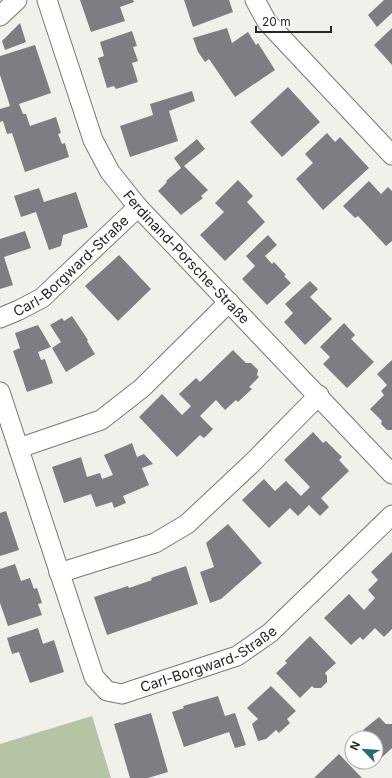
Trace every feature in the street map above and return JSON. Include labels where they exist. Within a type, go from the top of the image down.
[{"type":"street","points":[[0,16],[17,0]]},
{"type":"street","name":"Ferdinand-Porsche-Straße","points":[[47,0],[93,140],[110,172],[138,207],[319,395],[392,474]]},
{"type":"street","points":[[255,0],[267,22],[392,155]]},
{"type":"street","name":"Carl-Borgward-Straße","points":[[0,318],[42,298],[138,207]]},
{"type":"street","points":[[19,448],[101,420],[142,388],[229,302]]},
{"type":"street","name":"Carl-Borgward-Straße","points":[[0,392],[94,677],[107,691],[122,694],[237,656],[270,633],[392,515]]},
{"type":"street","points":[[59,573],[155,543],[187,524],[251,464],[319,395]]},
{"type":"green space","points":[[92,716],[111,778],[0,778],[0,744]]},
{"type":"building","points":[[80,0],[133,0],[134,2],[120,7],[125,21],[91,32]]},
{"type":"building","points":[[184,0],[229,0],[233,12],[193,27]]},
{"type":"building","points":[[384,0],[392,0],[392,13],[377,27],[368,15]]},
{"type":"building","points":[[20,23],[26,42],[5,50],[2,41]]},
{"type":"building","points":[[227,28],[232,43],[248,32],[256,45],[258,43],[275,70],[235,97],[209,59],[205,62],[198,52],[193,38]]},
{"type":"building","points":[[392,28],[392,65],[374,45]]},
{"type":"building","points":[[132,31],[137,46],[133,47],[138,61],[132,63],[138,82],[116,89],[114,86],[107,88],[98,58],[104,56],[100,42]]},
{"type":"building","points":[[35,45],[51,93],[19,104],[23,114],[26,114],[30,126],[56,117],[61,133],[58,134],[62,144],[65,143],[69,157],[25,172],[12,133],[7,134],[3,121],[0,122],[0,109],[10,106],[0,75],[0,56]]},
{"type":"building","points":[[288,87],[320,122],[282,157],[250,122]]},
{"type":"building","points":[[192,91],[195,101],[169,111],[178,141],[130,157],[120,126],[153,115],[150,104]]},
{"type":"building","points":[[327,133],[335,142],[340,137],[369,168],[323,210],[296,179],[313,163],[305,154]]},
{"type":"building","points":[[197,139],[205,149],[184,166],[208,190],[201,196],[203,198],[181,215],[158,191],[167,182],[166,181],[181,168],[174,158]]},
{"type":"building","points":[[238,180],[253,196],[247,202],[265,222],[225,261],[200,235],[224,212],[215,203]]},
{"type":"building","points":[[369,181],[381,194],[388,187],[392,191],[392,241],[386,246],[358,216],[355,218],[343,206]]},
{"type":"building","points":[[39,188],[44,202],[76,192],[88,227],[63,235],[61,246],[49,250],[36,212],[21,217],[14,196]]},
{"type":"building","points":[[25,231],[31,248],[4,257],[13,285],[0,289],[0,239]]},
{"type":"building","points":[[268,235],[277,245],[265,256],[272,264],[274,262],[291,283],[267,305],[242,279],[255,266],[246,256]]},
{"type":"building","points":[[119,255],[151,289],[118,321],[85,286]]},
{"type":"building","points":[[310,281],[318,289],[310,297],[332,319],[305,345],[284,322],[293,313],[285,304]]},
{"type":"building","points":[[72,316],[88,340],[87,341],[95,354],[66,372],[52,348],[61,342],[50,325],[62,318],[64,321]]},
{"type":"building","points":[[344,323],[355,335],[351,339],[374,362],[347,388],[323,364],[330,357],[320,347]]},
{"type":"building","points":[[38,325],[51,347],[38,352],[41,360],[45,359],[53,383],[27,392],[13,351],[20,348],[15,333]]},
{"type":"building","points":[[233,350],[246,363],[251,363],[258,370],[257,375],[259,377],[249,387],[252,389],[238,402],[236,400],[225,410],[216,400],[200,416],[213,429],[204,438],[200,435],[177,457],[139,417],[162,394],[182,415],[191,406],[179,394],[196,378],[200,382]]},
{"type":"building","points":[[392,360],[392,430],[387,430],[381,424],[382,421],[370,409],[384,395],[381,391],[387,385],[377,374]]},
{"type":"building","points":[[313,432],[323,443],[326,441],[342,457],[339,460],[349,471],[321,498],[329,507],[320,516],[309,505],[298,516],[290,508],[269,528],[242,500],[264,479],[275,491],[286,481],[301,496],[310,487],[284,460]]},
{"type":"building","points":[[132,443],[137,457],[144,454],[153,464],[142,468],[149,485],[123,496],[126,503],[114,508],[112,502],[96,507],[91,494],[64,503],[52,467],[81,457],[87,477],[100,473],[102,479],[113,475],[104,455]]},
{"type":"building","points":[[6,511],[19,550],[0,556],[0,513]]},
{"type":"building","points":[[228,524],[262,563],[221,599],[210,603],[200,572],[214,567],[206,543]]},
{"type":"building","points":[[392,552],[392,629],[384,637],[375,628],[363,640],[360,637],[351,645],[324,618],[349,594],[364,610],[375,598],[368,590],[378,580],[371,572]]},
{"type":"building","points":[[15,564],[21,581],[30,578],[34,589],[37,588],[42,603],[38,604],[42,615],[8,626],[0,603],[0,569]]},
{"type":"building","points":[[186,566],[198,604],[107,635],[94,597],[128,586],[129,588],[152,580],[151,578]]},
{"type":"building","points":[[38,628],[43,644],[54,640],[64,672],[30,683],[19,652],[12,654],[7,638]]},
{"type":"building","points":[[310,636],[336,663],[325,673],[327,676],[327,682],[321,688],[314,688],[312,686],[300,698],[276,673],[287,663],[285,661]]},
{"type":"building","points":[[271,686],[296,711],[287,719],[290,723],[279,733],[276,730],[266,739],[258,741],[252,724],[258,719],[247,708]]},
{"type":"building","points":[[218,696],[225,716],[235,713],[246,745],[235,748],[229,732],[184,747],[172,712],[184,708],[183,706]]},
{"type":"building","points":[[151,713],[168,772],[148,778],[130,778],[114,724]]},
{"type":"building","points":[[379,717],[386,724],[392,724],[392,748],[384,755],[384,730],[363,730]]},
{"type":"building","points":[[339,754],[344,759],[344,770],[354,770],[362,778],[314,778]]}]
